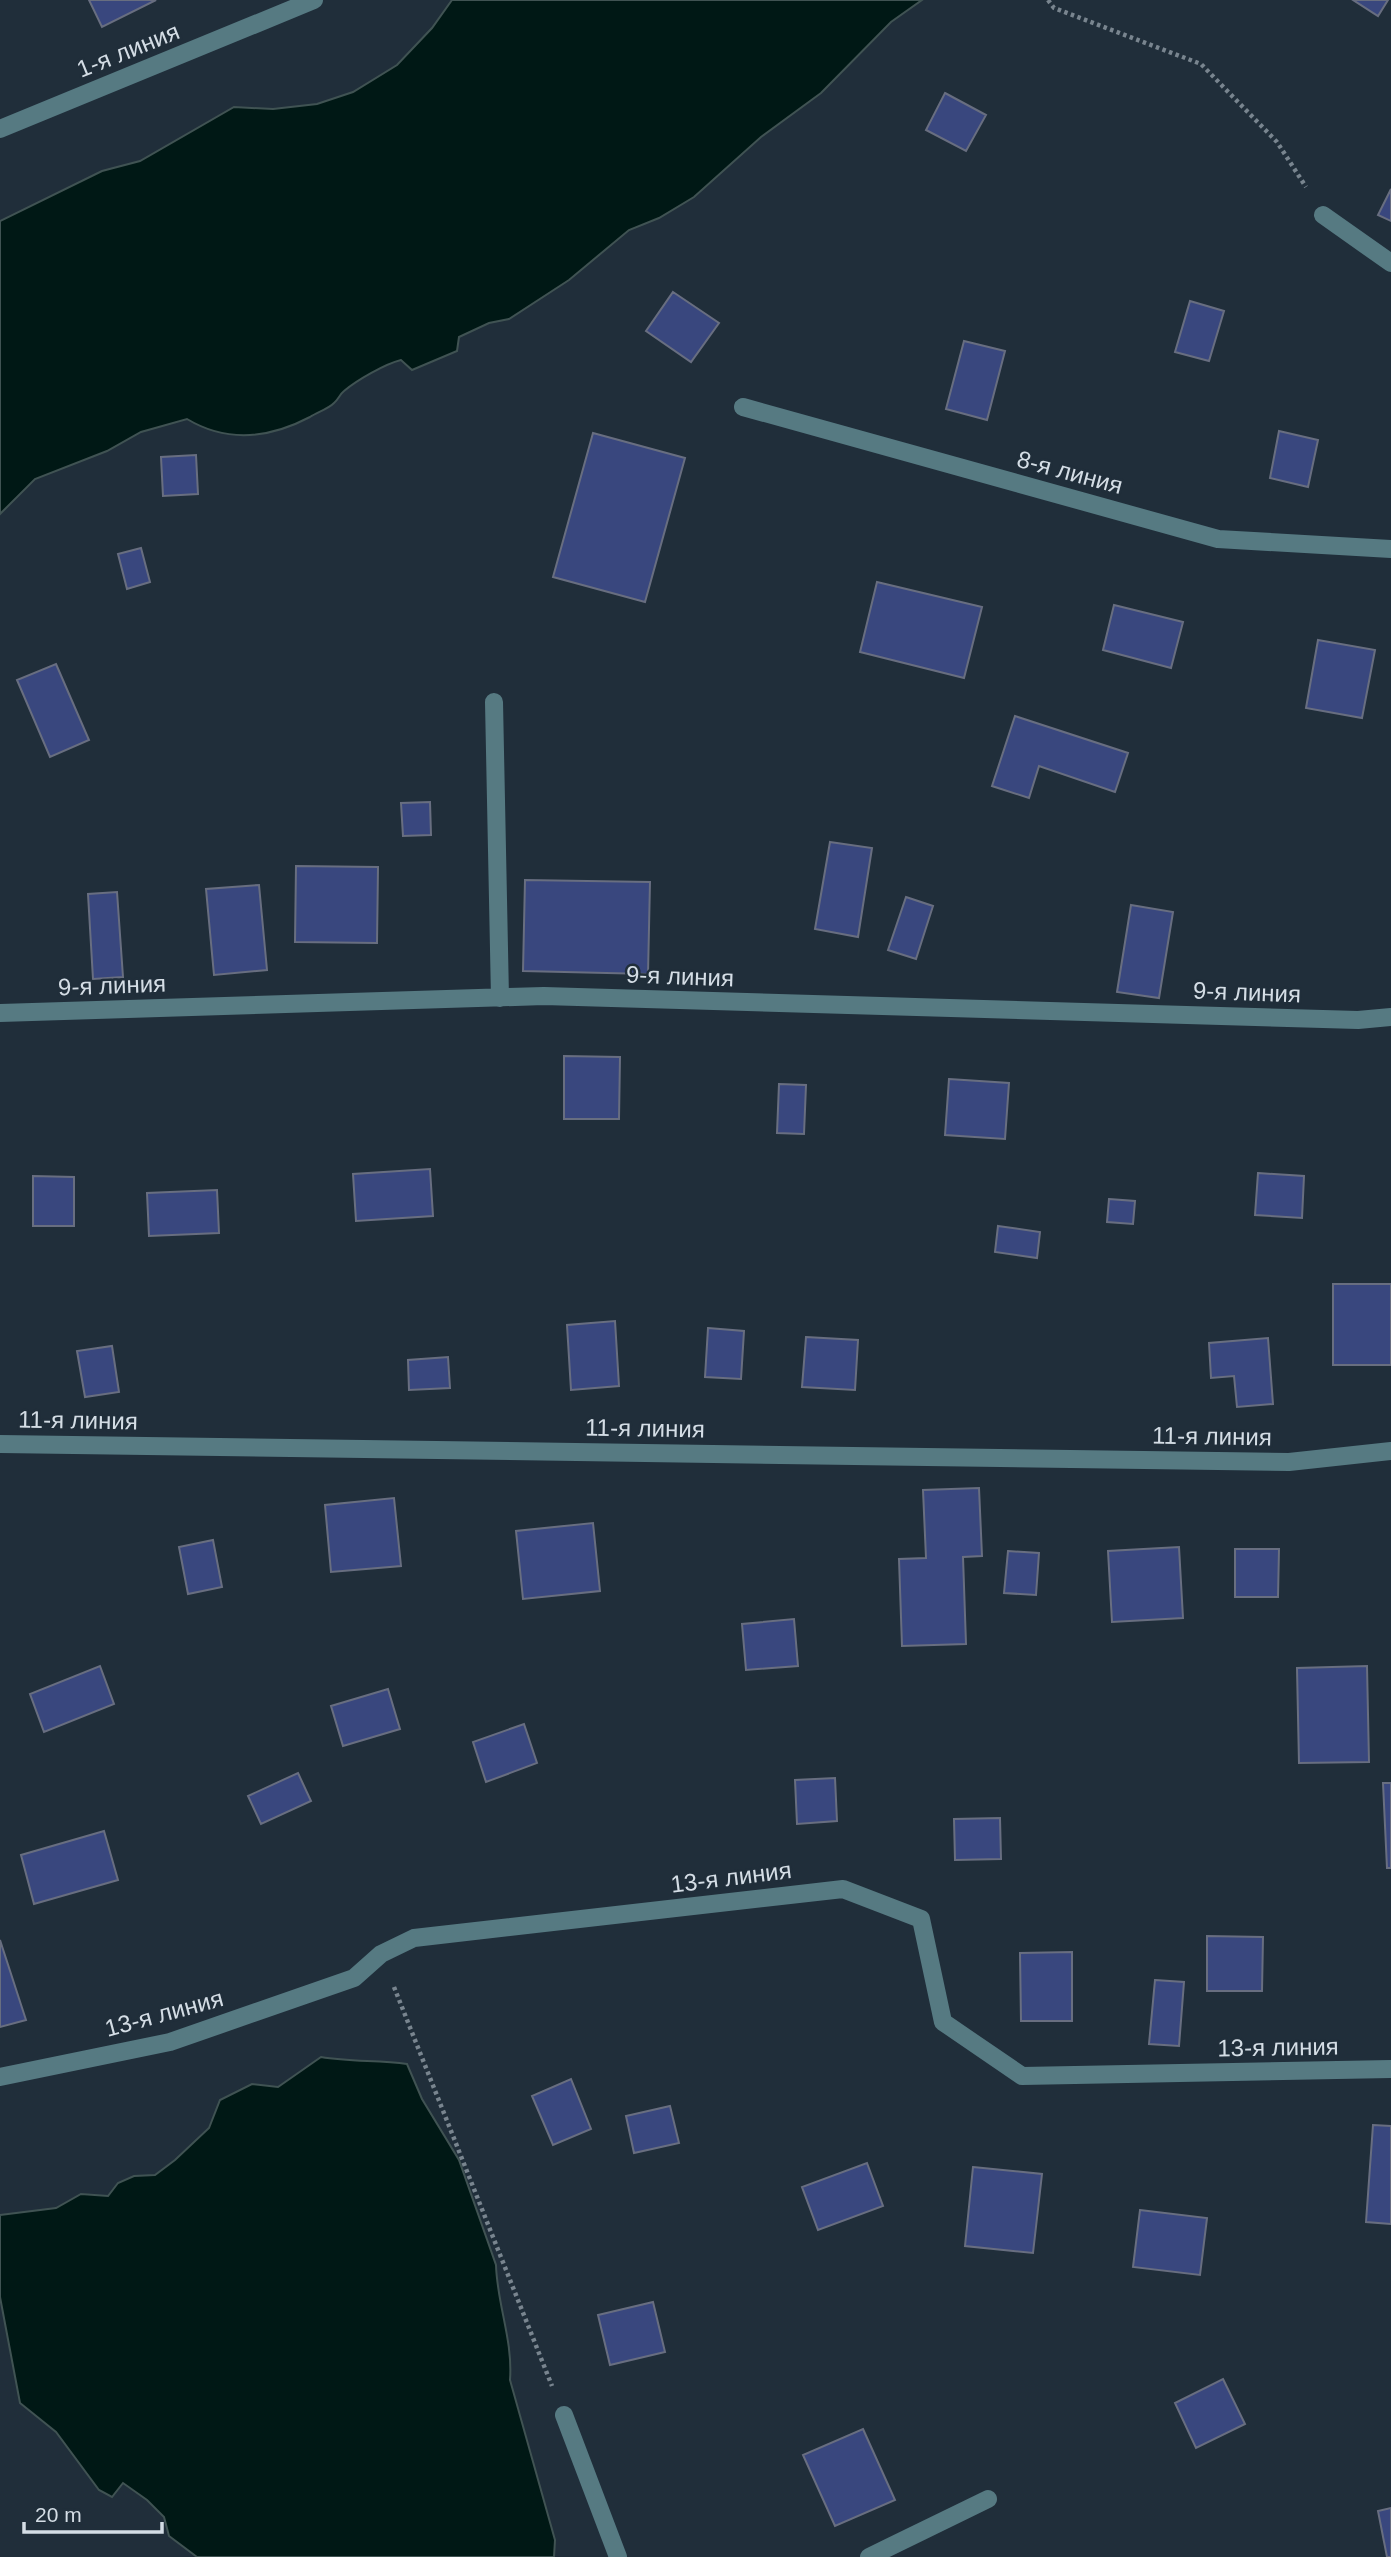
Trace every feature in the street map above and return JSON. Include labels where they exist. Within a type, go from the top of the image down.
[{"type":"street","name":"1-я линия","points":[[0,129],[314,0]]},
{"type":"street","points":[[1323,215],[1391,263]]},
{"type":"street","name":"8-я линия","points":[[743,407],[1218,539],[1391,550]]},
{"type":"street","points":[[494,702],[500,998]]},
{"type":"street","name":"9-я линия","points":[[0,1013],[500,998],[1358,1020],[1391,1017]]},
{"type":"street","name":"11-я линия","points":[[0,1444],[1289,1462],[1391,1451]]},
{"type":"street","name":"13-я линия","points":[[0,2077],[170,2042],[355,1978],[381,1954],[414,1938],[843,1889],[921,1919],[943,2022],[1022,2076],[1391,2069]]},
{"type":"street","points":[[564,2415],[618,2557]]},
{"type":"street","points":[[869,2557],[988,2499]]},
{"type":"path","points":[[1048,0],[1054,8],[1201,64],[1277,142],[1323,215]]},
{"type":"path","points":[[381,1954],[564,2415]]},
{"type":"shaded area","points":[[452,0],[922,0],[891,22],[821,93],[761,137],[694,197],[659,218],[629,230],[569,280],[509,319],[489,323],[459,337],[457,351],[412,370],[401,360],[387,365],[343,392],[329,407],[280,430],[248,435],[233,434],[217,432],[187,419],[141,432],[107,451],[35,479],[0,514],[0,221],[102,171],[140,161],[234,107],[273,109],[317,104],[353,92],[397,65],[432,28]]},
{"type":"shaded area","points":[[321,2057],[407,2064],[422,2099],[459,2160],[496,2265],[509,2351],[510,2380],[555,2540],[554,2557],[197,2557],[169,2536],[164,2517],[147,2500],[123,2483],[112,2497],[99,2490],[56,2432],[20,2403],[0,2297],[0,2215],[56,2208],[81,2194],[108,2196],[118,2183],[134,2176],[155,2175],[209,2128],[220,2100],[252,2084],[278,2087]]},
{"type":"building","points":[[89,0],[156,0],[102,27]]},
{"type":"building","points":[[1353,0],[1388,0],[1378,16]]},
{"type":"building","points":[[945,93],[986,115],[966,151],[926,130]]},
{"type":"building","points":[[1391,189],[1391,221],[1378,215]]},
{"type":"building","points":[[673,292],[719,323],[691,362],[646,331]]},
{"type":"building","points":[[1190,301],[1224,311],[1209,361],[1175,352]]},
{"type":"building","points":[[964,341],[1005,351],[987,420],[946,409]]},
{"type":"building","points":[[1279,431],[1318,440],[1308,487],[1270,478]]},
{"type":"building","points":[[593,433],[685,458],[645,602],[553,577]]},
{"type":"building","points":[[196,455],[198,494],[163,496],[161,457]]},
{"type":"building","points":[[141,548],[150,582],[127,589],[118,554]]},
{"type":"building","points":[[877,582],[982,607],[964,678],[860,652]]},
{"type":"building","points":[[1114,605],[1183,622],[1171,668],[1103,650]]},
{"type":"building","points":[[1318,640],[1375,650],[1362,718],[1306,708]]},
{"type":"building","points":[[56,664],[89,740],[50,757],[17,680]]},
{"type":"building","points":[[1015,716],[1128,753],[1115,792],[1039,766],[1029,798],[992,786]]},
{"type":"building","points":[[430,802],[431,835],[403,836],[401,803]]},
{"type":"building","points":[[830,842],[872,848],[858,937],[815,929]]},
{"type":"building","points":[[296,866],[378,867],[377,943],[295,942]]},
{"type":"building","points":[[525,880],[650,882],[648,974],[523,971]]},
{"type":"building","points":[[259,885],[267,970],[214,975],[206,889]]},
{"type":"building","points":[[117,892],[123,977],[93,979],[88,894]]},
{"type":"building","points":[[906,897],[933,906],[916,959],[888,950]]},
{"type":"building","points":[[1131,905],[1173,912],[1159,998],[1117,992]]},
{"type":"building","points":[[564,1056],[620,1057],[619,1119],[564,1119]]},
{"type":"building","points":[[949,1079],[1009,1083],[1005,1139],[945,1135]]},
{"type":"building","points":[[779,1084],[806,1085],[804,1134],[777,1133]]},
{"type":"building","points":[[430,1169],[433,1216],[356,1221],[353,1174]]},
{"type":"building","points":[[1258,1173],[1304,1176],[1302,1218],[1255,1215]]},
{"type":"building","points":[[33,1176],[74,1177],[74,1226],[33,1226]]},
{"type":"building","points":[[217,1190],[219,1233],[149,1236],[147,1193]]},
{"type":"building","points":[[1109,1199],[1135,1201],[1133,1224],[1107,1222]]},
{"type":"building","points":[[998,1226],[1040,1232],[1037,1258],[995,1252]]},
{"type":"building","points":[[1333,1284],[1391,1284],[1391,1365],[1333,1365]]},
{"type":"building","points":[[615,1321],[619,1386],[571,1390],[567,1325]]},
{"type":"building","points":[[708,1328],[744,1331],[741,1379],[705,1377]]},
{"type":"building","points":[[806,1337],[858,1340],[855,1390],[802,1387]]},
{"type":"building","points":[[1268,1338],[1273,1404],[1237,1407],[1234,1376],[1211,1378],[1209,1343]]},
{"type":"building","points":[[112,1346],[119,1392],[85,1397],[77,1351]]},
{"type":"building","points":[[448,1357],[450,1388],[409,1390],[408,1360]]},
{"type":"building","points":[[979,1488],[982,1556],[963,1557],[966,1644],[902,1646],[899,1559],[926,1558],[923,1490]]},
{"type":"building","points":[[394,1498],[401,1566],[331,1572],[325,1505]]},
{"type":"building","points":[[593,1523],[600,1591],[523,1599],[516,1531]]},
{"type":"building","points":[[213,1540],[222,1587],[188,1594],[179,1547]]},
{"type":"building","points":[[1179,1547],[1183,1618],[1112,1622],[1108,1551]]},
{"type":"building","points":[[1235,1549],[1279,1549],[1278,1597],[1235,1597]]},
{"type":"building","points":[[1008,1551],[1039,1553],[1036,1595],[1004,1593]]},
{"type":"building","points":[[794,1619],[798,1666],[746,1670],[742,1624]]},
{"type":"building","points":[[100,1666],[114,1704],[44,1732],[30,1694]]},
{"type":"building","points":[[1367,1666],[1369,1762],[1299,1763],[1297,1668]]},
{"type":"building","points":[[388,1689],[400,1729],[343,1746],[331,1706]]},
{"type":"building","points":[[524,1724],[537,1763],[486,1782],[473,1742]]},
{"type":"building","points":[[298,1773],[311,1801],[261,1824],[248,1796]]},
{"type":"building","points":[[835,1778],[837,1821],[797,1824],[795,1780]]},
{"type":"building","points":[[1383,1783],[1391,1783],[1391,1868],[1387,1868]]},
{"type":"building","points":[[1000,1818],[1001,1859],[955,1860],[954,1819]]},
{"type":"building","points":[[104,1831],[118,1880],[34,1904],[21,1855]]},
{"type":"building","points":[[1207,1936],[1263,1937],[1262,1991],[1207,1991]]},
{"type":"building","points":[[0,1940],[26,2020],[0,2027]]},
{"type":"building","points":[[1072,1952],[1072,2021],[1021,2021],[1020,1953]]},
{"type":"building","points":[[1155,1980],[1184,1982],[1179,2046],[1149,2044]]},
{"type":"building","points":[[571,2079],[591,2129],[553,2145],[532,2096]]},
{"type":"building","points":[[670,2106],[679,2143],[634,2153],[626,2116]]},
{"type":"building","points":[[1373,2125],[1391,2126],[1391,2224],[1366,2222]]},
{"type":"building","points":[[867,2163],[883,2206],[818,2230],[802,2187]]},
{"type":"building","points":[[973,2167],[1042,2174],[1033,2253],[965,2246]]},
{"type":"building","points":[[1140,2210],[1207,2218],[1200,2275],[1133,2267]]},
{"type":"building","points":[[653,2302],[665,2352],[610,2365],[598,2315]]},
{"type":"building","points":[[1223,2379],[1245,2424],[1196,2448],[1175,2403]]},
{"type":"building","points":[[863,2429],[895,2500],[835,2526],[803,2455]]},
{"type":"building","points":[[1391,2508],[1391,2557],[1387,2557],[1378,2511]]}]
